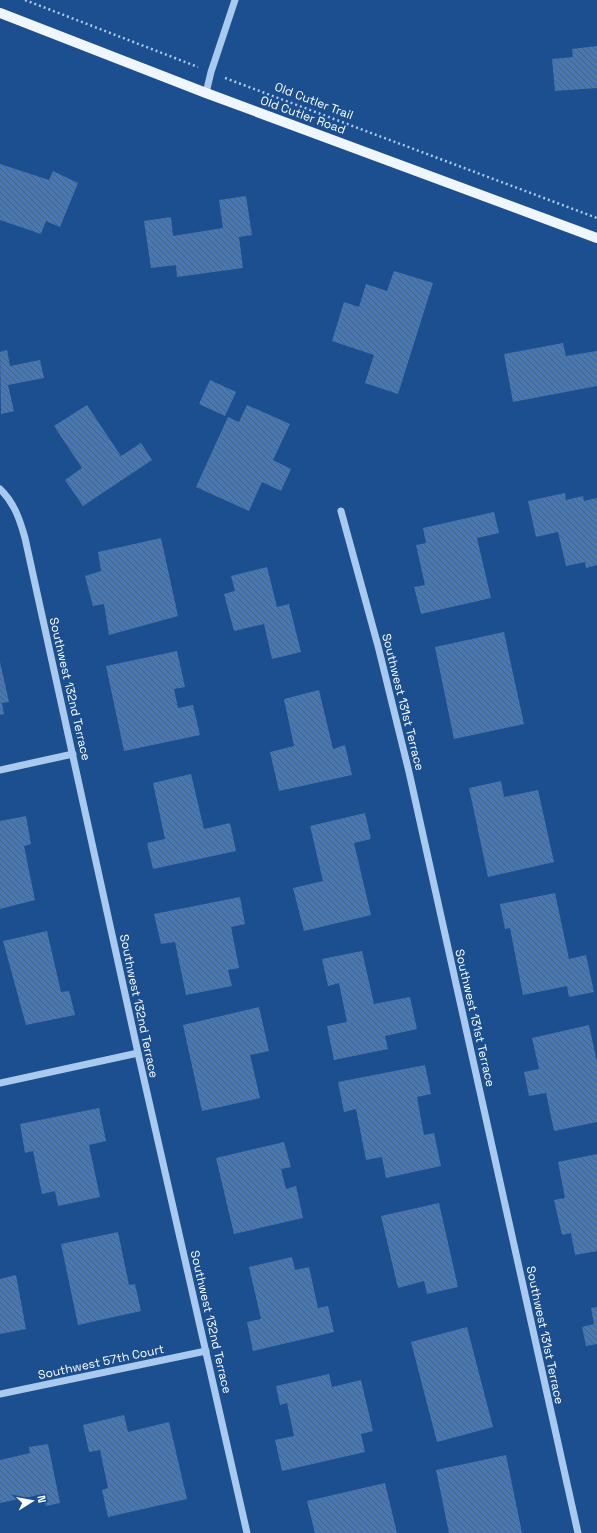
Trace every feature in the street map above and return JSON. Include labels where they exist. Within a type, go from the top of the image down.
[{"type":"main road","name":"Old Cutler Road","points":[[0,13],[206,93],[597,238]]},
{"type":"street","points":[[206,93],[211,72],[235,0]]},
{"type":"street","name":"Southwest 132nd Terrace","points":[[0,489],[7,496],[16,511],[23,532],[138,1053],[247,1533]]},
{"type":"street","name":"Southwest 131st Terrace","points":[[341,511],[380,653],[409,772],[578,1533]]},
{"type":"street","points":[[0,770],[73,754]]},
{"type":"street","points":[[0,1083],[138,1053]]},
{"type":"street","name":"Southwest 57th Court","points":[[0,1394],[206,1350]]},
{"type":"path","name":"Old Cutler Trail","points":[[25,0],[597,218]]},
{"type":"building","points":[[597,46],[597,88],[555,91],[552,59],[573,57],[572,49]]},
{"type":"building","points":[[0,164],[49,180],[53,171],[78,183],[60,227],[46,221],[41,234],[0,220]]},
{"type":"building","points":[[246,196],[252,235],[239,237],[243,268],[177,277],[176,265],[151,268],[144,221],[171,217],[173,236],[223,228],[219,200]]},
{"type":"building","points":[[394,271],[433,283],[398,394],[365,383],[374,355],[332,341],[344,302],[359,307],[366,284],[387,291]]},
{"type":"building","points":[[563,343],[566,356],[597,351],[597,386],[513,402],[504,354]]},
{"type":"building","points":[[7,350],[10,366],[40,360],[44,378],[8,385],[14,411],[1,414],[0,352]]},
{"type":"building","points":[[210,380],[236,392],[225,416],[199,404]]},
{"type":"building","points":[[87,405],[121,456],[141,443],[152,460],[83,506],[65,480],[82,468],[54,426]]},
{"type":"building","points":[[247,405],[290,424],[273,460],[291,469],[281,491],[262,482],[249,511],[196,487],[228,417],[239,422]]},
{"type":"building","points":[[565,493],[566,500],[583,496],[584,501],[597,498],[597,565],[586,568],[585,562],[566,566],[558,532],[536,537],[528,501]]},
{"type":"building","points":[[494,512],[499,533],[477,538],[491,598],[421,614],[414,587],[425,585],[416,545],[426,543],[423,528]]},
{"type":"building","points":[[161,538],[178,616],[109,635],[104,604],[93,606],[85,576],[101,571],[98,552]]},
{"type":"building","points":[[267,567],[277,607],[289,604],[301,652],[272,659],[264,624],[234,631],[224,594],[235,591],[231,576]]},
{"type":"building","points":[[504,632],[524,724],[454,739],[435,647]]},
{"type":"building","points":[[177,651],[185,687],[174,689],[178,708],[193,705],[200,735],[124,751],[106,666]]},
{"type":"building","points":[[0,662],[9,702],[2,703],[4,714],[0,715]]},
{"type":"building","points":[[319,690],[333,749],[345,745],[352,775],[279,791],[270,752],[294,746],[284,699]]},
{"type":"building","points":[[191,774],[204,829],[230,823],[236,851],[153,869],[147,843],[165,839],[153,783]]},
{"type":"building","points":[[501,781],[504,797],[538,790],[554,862],[488,877],[469,788]]},
{"type":"building","points":[[365,813],[371,839],[354,843],[371,915],[304,931],[293,888],[323,881],[310,826]]},
{"type":"building","points":[[26,816],[31,844],[24,846],[35,900],[0,909],[0,821]]},
{"type":"building","points":[[555,893],[569,959],[586,955],[594,992],[569,997],[567,986],[523,995],[510,928],[505,929],[500,904]]},
{"type":"building","points":[[240,897],[245,924],[231,927],[239,968],[228,970],[232,986],[186,995],[175,942],[161,944],[154,914]]},
{"type":"building","points":[[47,931],[61,992],[69,991],[75,1015],[26,1025],[3,941]]},
{"type":"building","points":[[362,951],[374,1004],[410,997],[417,1029],[385,1036],[388,1049],[334,1060],[327,1026],[347,1022],[339,983],[328,986],[322,959]]},
{"type":"building","points":[[259,1007],[269,1051],[250,1055],[260,1098],[202,1111],[183,1025]]},
{"type":"building","points":[[589,1025],[597,1062],[597,1122],[554,1131],[546,1093],[529,1096],[524,1072],[539,1069],[532,1038]]},
{"type":"building","points":[[425,1065],[431,1094],[417,1097],[424,1135],[434,1133],[441,1166],[386,1178],[382,1157],[366,1160],[356,1109],[344,1112],[338,1082]]},
{"type":"building","points":[[99,1108],[106,1141],[89,1145],[100,1197],[58,1206],[55,1191],[42,1194],[33,1151],[25,1153],[20,1124]]},
{"type":"building","points":[[284,1142],[291,1167],[281,1169],[286,1189],[296,1186],[303,1218],[234,1234],[216,1158]]},
{"type":"building","points":[[597,1154],[597,1251],[575,1255],[571,1233],[562,1235],[554,1200],[565,1198],[558,1162]]},
{"type":"building","points":[[439,1203],[458,1287],[427,1294],[424,1281],[398,1288],[381,1216]]},
{"type":"building","points":[[118,1232],[129,1285],[135,1284],[141,1311],[78,1325],[61,1244]]},
{"type":"building","points":[[292,1257],[295,1270],[309,1267],[318,1308],[328,1306],[334,1332],[253,1351],[247,1322],[261,1319],[249,1267]]},
{"type":"building","points":[[16,1275],[26,1329],[0,1334],[0,1279]]},
{"type":"building","points":[[597,1307],[597,1344],[586,1346],[582,1327],[594,1324],[591,1308]]},
{"type":"building","points":[[467,1327],[493,1427],[437,1442],[411,1342]]},
{"type":"building","points":[[329,1374],[332,1387],[361,1380],[373,1431],[361,1434],[365,1452],[282,1471],[275,1440],[294,1436],[287,1403],[280,1405],[276,1386]]},
{"type":"building","points":[[124,1415],[128,1432],[169,1422],[187,1499],[108,1517],[102,1490],[108,1488],[100,1450],[89,1452],[83,1425]]},
{"type":"building","points":[[48,1444],[60,1503],[46,1506],[43,1494],[0,1503],[0,1460],[30,1453],[29,1447]]},
{"type":"building","points":[[506,1455],[522,1533],[449,1533],[436,1470]]},
{"type":"building","points":[[385,1483],[397,1533],[315,1533],[307,1501]]}]
